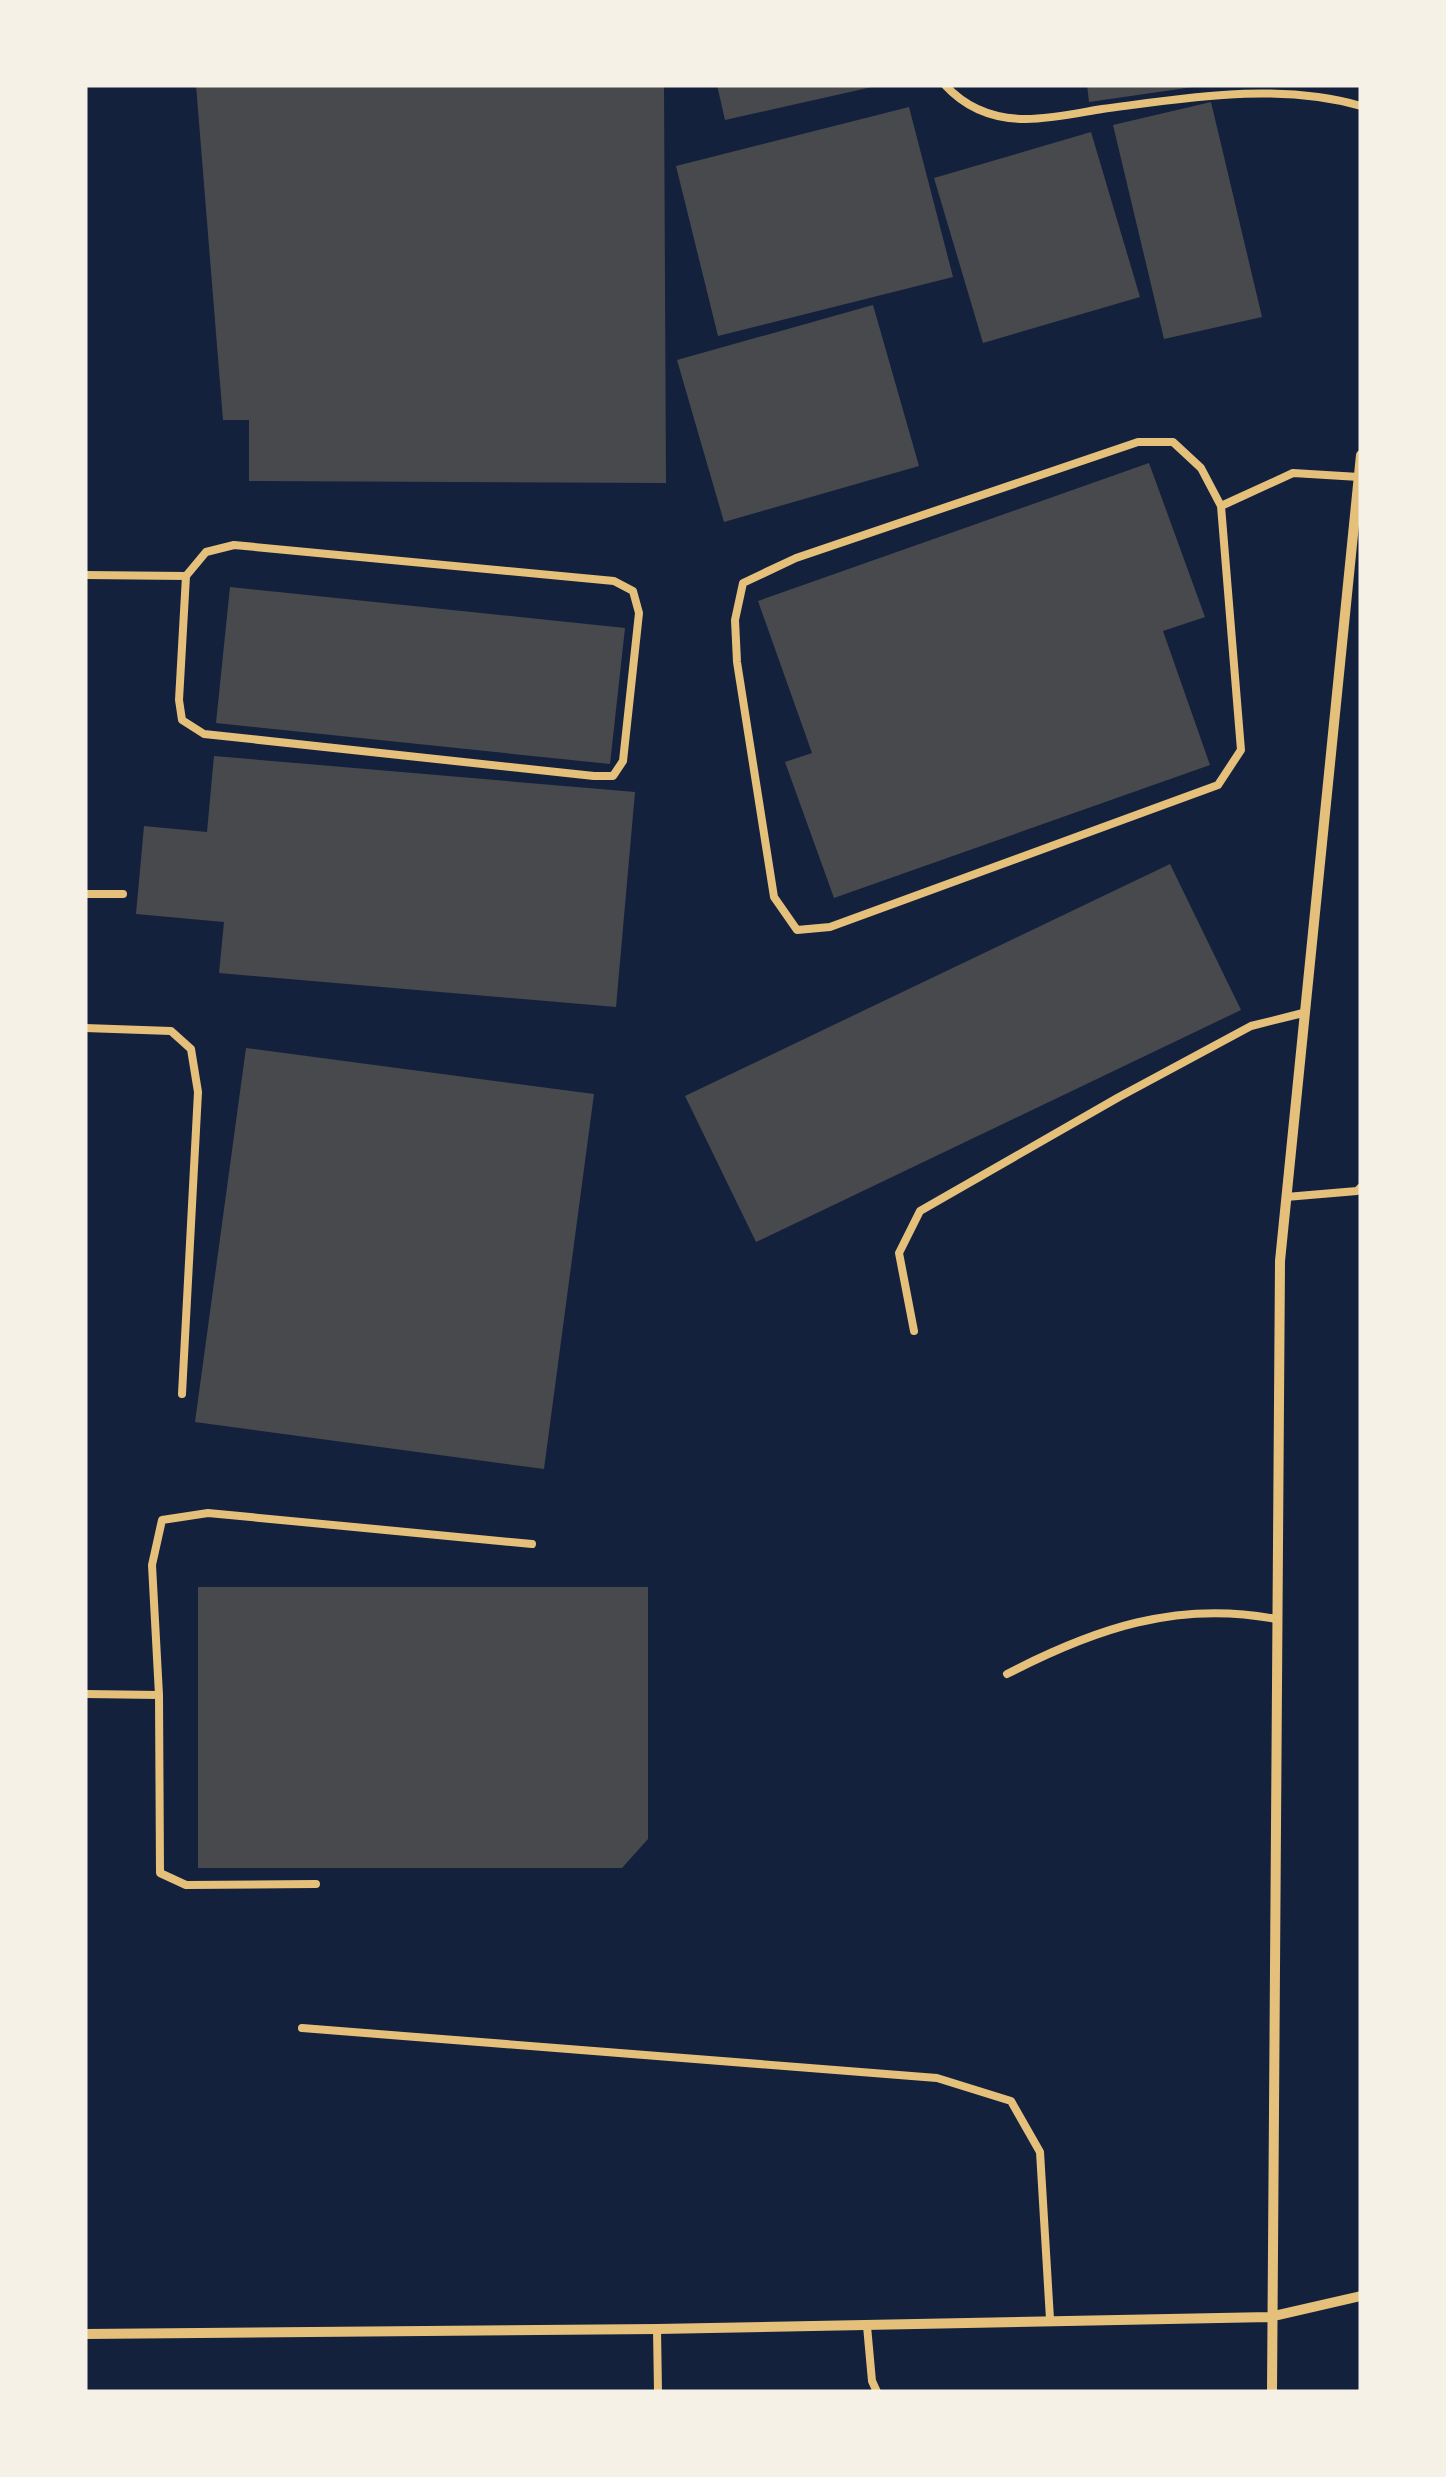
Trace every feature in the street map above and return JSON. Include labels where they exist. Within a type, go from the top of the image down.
[{"type":"street","points":[[1272,2392],[1280,1260],[1361,455]]},
{"type":"street","points":[[85,2334],[1270,2318],[1361,2296]]},
{"type":"lane","points":[[945,85],[972,110],[1026,120],[1238,95],[1338,99],[1361,106]]},
{"type":"lane","points":[[1138,442],[1173,442],[1201,468],[1222,506],[1241,750],[1218,785],[830,927],[797,930],[774,898],[740,682],[735,620],[743,584],[796,558],[1138,442]]},
{"type":"lane","points":[[1222,506],[1293,473],[1359,477]]},
{"type":"lane","points":[[234,545],[614,581],[633,590],[639,612],[623,761],[613,776],[594,776],[204,734],[182,720],[179,700],[186,576],[206,552],[234,545]]},
{"type":"lane","points":[[85,575],[186,576]]},
{"type":"lane","points":[[85,894],[123,894]]},
{"type":"lane","points":[[914,1331],[899,1253],[920,1211],[1252,1026],[1304,1012]]},
{"type":"lane","points":[[85,1028],[170,1031],[191,1050],[198,1092],[182,1394]]},
{"type":"lane","points":[[1286,1197],[1360,1191]]},
{"type":"lane","points":[[316,1884],[186,1885],[160,1874],[159,1695],[152,1565],[162,1520],[208,1513],[532,1544]]},
{"type":"lane","points":[[1007,1674],[1066,1644],[1149,1617],[1240,1612],[1276,1619]]},
{"type":"lane","points":[[85,1694],[159,1695]]},
{"type":"lane","points":[[302,2028],[937,2078],[1011,2101],[1040,2152],[1050,2320]]},
{"type":"lane","points":[[867,2326],[872,2381],[877,2392]]},
{"type":"lane","points":[[657,2329],[658,2392]]},
{"type":"building","points":[[196,85],[664,85],[666,483],[249,481],[249,420],[223,420]]},
{"type":"building","points":[[717,85],[872,85],[872,87],[725,120]]},
{"type":"building","points":[[1087,85],[1193,85],[1193,87],[1089,102]]},
{"type":"building","points":[[1211,102],[1262,317],[1164,339],[1113,125]]},
{"type":"building","points":[[909,107],[953,277],[718,336],[676,166]]},
{"type":"building","points":[[1091,132],[1140,297],[983,343],[934,178]]},
{"type":"building","points":[[873,305],[919,466],[724,522],[677,360]]},
{"type":"building","points":[[1149,463],[1205,617],[1163,631],[1210,765],[834,898],[785,762],[812,753],[758,601]]},
{"type":"building","points":[[230,587],[625,628],[610,764],[216,723]]},
{"type":"building","points":[[214,756],[635,792],[616,1007],[219,973],[224,922],[136,914],[144,826],[207,832]]},
{"type":"building","points":[[1170,864],[1241,1010],[756,1242],[685,1096]]},
{"type":"building","points":[[246,1048],[594,1094],[544,1469],[195,1422]]},
{"type":"building","points":[[198,1587],[648,1587],[648,1839],[622,1868],[198,1868]]}]
